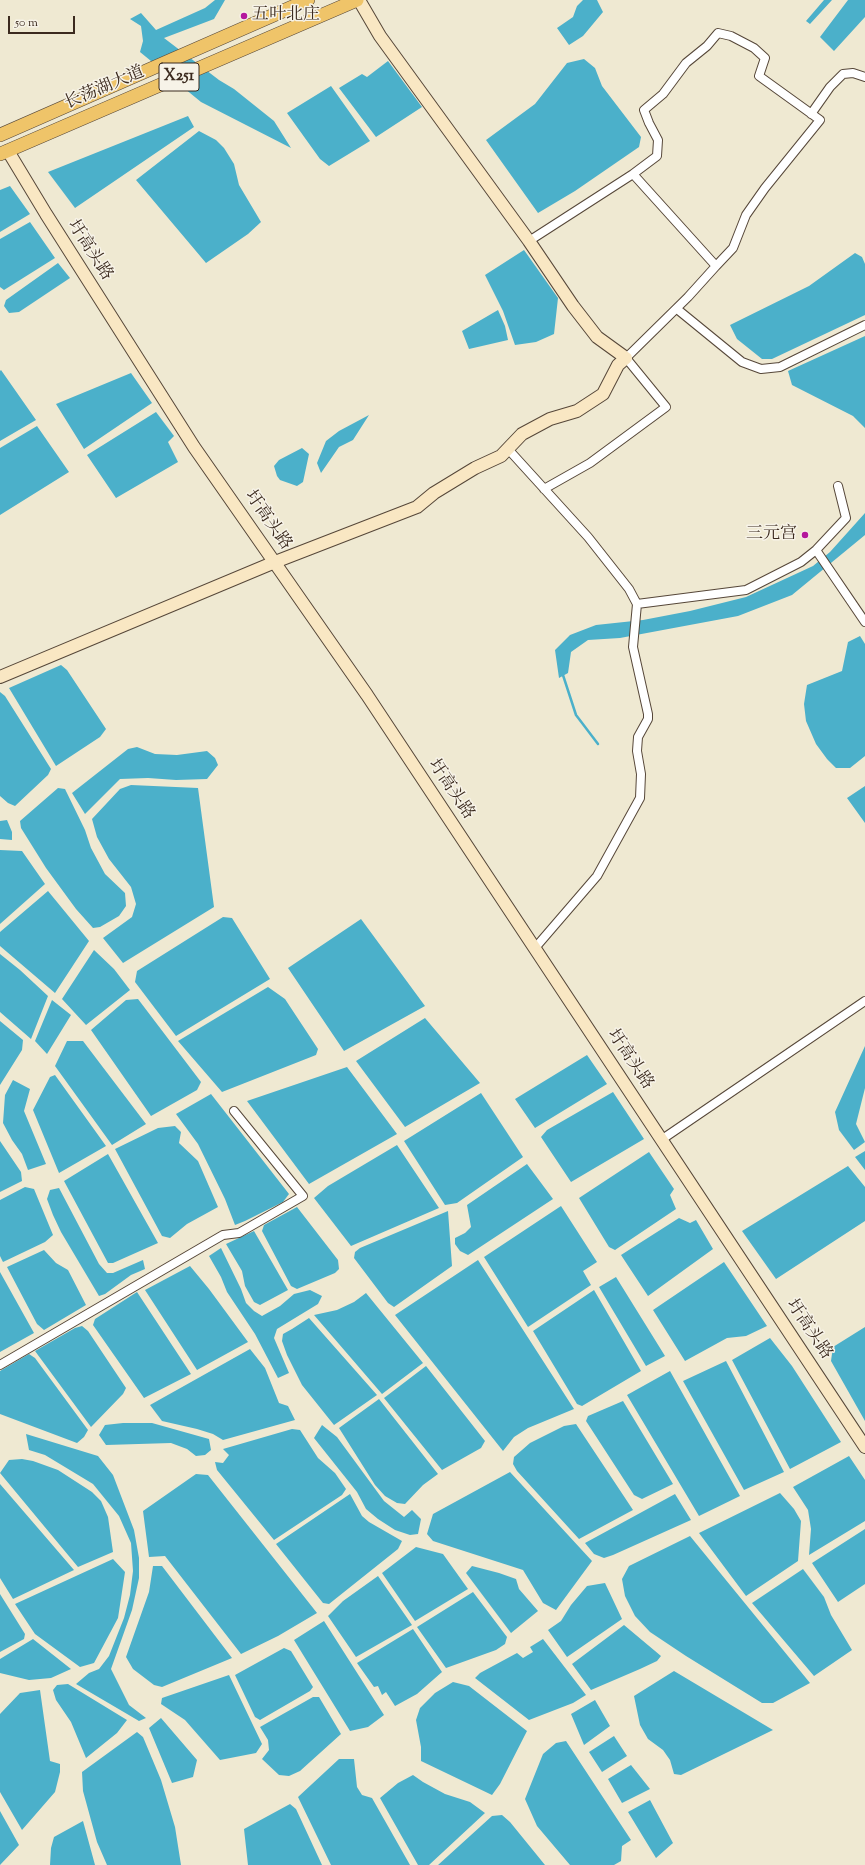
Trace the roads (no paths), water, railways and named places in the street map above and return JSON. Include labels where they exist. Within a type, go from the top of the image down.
[{"type":"main road","name":"长荡湖大道","points":[[0,135],[308,0]]},
{"type":"main road","name":"长荡湖大道","points":[[4,152],[358,0]]},
{"type":"street","points":[[358,0],[380,36],[529,241],[573,306],[597,337],[626,358],[666,407],[590,462],[544,489]]},
{"type":"street","points":[[0,677],[275,562],[417,507],[434,493],[475,468],[500,456],[522,434],[550,419],[577,412],[603,394],[618,365],[677,309],[733,248],[746,215],[765,188],[820,120],[759,76],[765,58],[754,48],[731,36],[718,33],[707,46],[686,63],[663,94],[644,110],[658,140],[657,156],[633,174],[529,241]]},
{"type":"street","points":[[811,114],[830,87],[843,74],[853,73],[865,77]]},
{"type":"street","name":"圩高头路","points":[[4,152],[194,447],[371,702],[865,1446]]},
{"type":"street","points":[[633,174],[716,266]]},
{"type":"street","points":[[677,309],[742,362],[761,369],[780,367],[865,324]]},
{"type":"street","points":[[508,449],[588,537],[629,589],[637,604],[633,648],[648,714],[648,719],[638,737],[637,751],[641,774],[640,798],[597,876],[534,948]]},
{"type":"street","points":[[637,604],[746,590],[818,553],[846,518],[838,486]]},
{"type":"street","points":[[818,553],[865,622]]},
{"type":"street","points":[[662,1140],[865,1001]]},
{"type":"street","points":[[0,1365],[223,1235],[239,1233],[303,1196],[234,1111]]},
{"type":"water","points":[[215,0],[225,0],[214,19],[164,38],[219,80],[234,89],[274,121],[291,148],[201,102],[140,52],[143,41],[141,26],[130,19],[141,13],[156,30],[205,8]]},
{"type":"water","points":[[583,0],[597,0],[603,12],[583,36],[569,45],[557,28],[573,17],[577,6]]},
{"type":"water","points":[[824,0],[832,0],[810,24],[806,21]]},
{"type":"water","points":[[848,0],[865,0],[865,17],[834,51],[820,37]]},
{"type":"water","points":[[584,59],[595,68],[602,86],[641,137],[639,147],[575,191],[538,213],[486,140],[535,104],[567,63]]},
{"type":"water","points":[[388,61],[422,107],[376,137],[339,88],[362,74],[367,77]]},
{"type":"water","points":[[331,86],[370,141],[329,166],[320,159],[287,113]]},
{"type":"water","points":[[188,116],[194,127],[75,208],[48,172]]},
{"type":"water","points":[[199,131],[216,140],[224,148],[234,164],[239,185],[261,222],[248,234],[206,263],[136,180]]},
{"type":"water","points":[[10,186],[30,214],[0,232],[0,190]]},
{"type":"water","points":[[30,222],[55,258],[4,290],[0,287],[0,239]]},
{"type":"water","points":[[524,250],[558,298],[554,334],[536,342],[515,345],[503,311],[485,275]]},
{"type":"water","points":[[855,253],[862,257],[865,264],[865,315],[772,359],[762,359],[737,339],[730,325],[809,286]]},
{"type":"water","points":[[58,263],[70,278],[19,312],[9,313],[4,306],[6,300]]},
{"type":"water","points":[[498,310],[505,326],[508,340],[469,349],[462,331]]},
{"type":"water","points":[[865,336],[865,428],[853,416],[792,385],[788,371]]},
{"type":"water","points":[[1,370],[36,420],[0,441],[0,371]]},
{"type":"water","points":[[131,373],[152,403],[84,449],[56,404]]},
{"type":"water","points":[[156,412],[174,436],[168,442],[178,462],[116,498],[87,455]]},
{"type":"water","points":[[369,415],[353,440],[339,447],[321,473],[317,463],[326,441],[339,431]]},
{"type":"water","points":[[37,426],[69,472],[0,515],[0,448]]},
{"type":"water","points":[[302,448],[309,454],[303,482],[297,486],[280,480],[274,466],[279,460]]},
{"type":"water","points":[[865,513],[865,535],[792,595],[738,616],[620,638],[588,640],[571,652],[568,673],[559,678],[555,650],[570,635],[596,625],[643,620],[690,611],[746,597],[813,566],[830,552]]},
{"type":"water","points":[[860,636],[865,644],[865,756],[850,768],[836,768],[816,744],[806,721],[804,704],[807,685],[842,671],[848,642]]},
{"type":"water","points":[[61,665],[67,670],[106,729],[100,737],[56,766],[9,688]]},
{"type":"water","points":[[0,692],[5,696],[51,769],[48,775],[15,806],[8,803],[0,796]]},
{"type":"water","points":[[137,747],[155,754],[177,755],[207,751],[215,758],[218,765],[207,779],[120,779],[85,814],[72,793],[128,749]]},
{"type":"water","points":[[131,785],[198,788],[214,907],[123,963],[103,938],[132,917],[136,904],[131,887],[109,859],[97,837],[92,819],[120,789]]},
{"type":"water","points":[[865,786],[865,823],[847,798]]},
{"type":"water","points":[[58,788],[65,789],[85,830],[91,848],[105,874],[125,893],[126,906],[119,916],[100,927],[93,928],[76,909],[46,868],[21,828],[20,821]]},
{"type":"water","points":[[7,820],[12,832],[12,840],[0,839],[0,821]]},
{"type":"water","points":[[0,850],[22,851],[45,884],[0,924]]},
{"type":"water","points":[[48,891],[89,941],[55,993],[0,946],[0,932]]},
{"type":"water","points":[[223,917],[232,918],[270,979],[176,1036],[135,982],[137,971]]},
{"type":"water","points":[[361,919],[425,1006],[344,1051],[288,968]]},
{"type":"water","points":[[94,950],[114,969],[130,990],[86,1025],[62,999]]},
{"type":"water","points":[[0,954],[48,996],[31,1039],[0,1012]]},
{"type":"water","points":[[268,987],[285,999],[318,1049],[316,1055],[222,1092],[178,1041]]},
{"type":"water","points":[[138,999],[201,1082],[197,1090],[151,1116],[91,1030],[126,1000]]},
{"type":"water","points":[[52,1000],[71,1015],[47,1054],[35,1041]]},
{"type":"water","points":[[425,1018],[480,1083],[405,1127],[356,1061]]},
{"type":"water","points":[[0,1021],[23,1040],[22,1050],[0,1085]]},
{"type":"water","points":[[67,1041],[83,1041],[146,1124],[112,1145],[55,1066]]},
{"type":"water","points":[[865,1046],[865,1088],[856,1124],[865,1142],[854,1150],[839,1130],[835,1112]]},
{"type":"water","points":[[587,1055],[607,1084],[535,1128],[515,1099]]},
{"type":"water","points":[[347,1067],[397,1134],[309,1184],[247,1101]]},
{"type":"water","points":[[55,1075],[106,1146],[59,1173],[33,1110],[50,1077]]},
{"type":"water","points":[[13,1080],[30,1089],[24,1111],[46,1164],[28,1170],[22,1154],[12,1140],[3,1123],[5,1095]]},
{"type":"water","points":[[613,1092],[644,1139],[571,1182],[541,1137],[547,1130]]},
{"type":"water","points":[[481,1093],[523,1157],[457,1203],[445,1205],[404,1141]]},
{"type":"water","points":[[211,1094],[289,1194],[283,1202],[235,1225],[225,1199],[198,1144],[176,1114]]},
{"type":"water","points":[[175,1126],[181,1132],[179,1143],[198,1161],[218,1207],[187,1224],[170,1238],[162,1236],[115,1149],[158,1128]]},
{"type":"water","points":[[0,1141],[21,1172],[22,1181],[0,1192]]},
{"type":"water","points":[[397,1145],[439,1208],[351,1246],[314,1198],[328,1186]]},
{"type":"water","points":[[865,1151],[865,1170],[855,1157]]},
{"type":"water","points":[[649,1152],[674,1189],[670,1195],[676,1209],[615,1250],[609,1247],[579,1198]]},
{"type":"water","points":[[108,1154],[158,1243],[113,1263],[108,1263],[64,1181]]},
{"type":"water","points":[[527,1164],[553,1199],[468,1255],[460,1251],[455,1244],[455,1238],[465,1233],[471,1227],[467,1205]]},
{"type":"water","points":[[848,1166],[865,1187],[865,1221],[776,1279],[742,1231]]},
{"type":"water","points":[[25,1187],[34,1189],[53,1235],[45,1242],[3,1262],[0,1256],[0,1200]]},
{"type":"water","points":[[59,1188],[99,1264],[107,1273],[113,1273],[143,1260],[145,1269],[131,1275],[105,1294],[99,1296],[61,1232],[47,1199],[50,1190]]},
{"type":"water","points":[[561,1206],[597,1262],[583,1271],[591,1285],[528,1327],[484,1257]]},
{"type":"water","points":[[297,1207],[338,1260],[339,1269],[335,1273],[297,1289],[291,1286],[262,1231],[264,1225]]},
{"type":"water","points":[[448,1211],[452,1266],[394,1307],[388,1303],[354,1258],[355,1252],[360,1248]]},
{"type":"water","points":[[679,1218],[690,1223],[696,1220],[713,1249],[648,1296],[621,1255]]},
{"type":"water","points":[[254,1231],[288,1290],[260,1305],[254,1302],[245,1286],[242,1271],[226,1244]]},
{"type":"water","points":[[221,1248],[241,1289],[246,1303],[262,1316],[280,1306],[294,1294],[310,1290],[322,1296],[318,1304],[277,1329],[274,1338],[289,1373],[278,1378],[255,1334],[227,1292],[221,1277],[209,1256]]},
{"type":"water","points":[[44,1250],[56,1263],[68,1270],[86,1305],[44,1330],[37,1324],[7,1267]]},
{"type":"water","points":[[478,1260],[574,1409],[528,1428],[514,1437],[503,1451],[395,1315]]},
{"type":"water","points":[[724,1262],[767,1326],[746,1336],[727,1338],[685,1361],[653,1310]]},
{"type":"water","points":[[190,1266],[248,1342],[197,1370],[145,1290]]},
{"type":"water","points":[[0,1272],[34,1333],[0,1352]]},
{"type":"water","points":[[616,1277],[665,1356],[646,1366],[599,1287]]},
{"type":"water","points":[[594,1290],[641,1371],[582,1406],[577,1404],[533,1331]]},
{"type":"water","points":[[137,1292],[191,1374],[144,1398],[93,1325],[95,1319]]},
{"type":"water","points":[[366,1293],[423,1363],[382,1394],[314,1315],[337,1310],[354,1302]]},
{"type":"water","points":[[309,1318],[377,1395],[334,1425],[302,1385],[287,1355],[282,1341],[283,1334]]},
{"type":"water","points":[[82,1326],[88,1331],[126,1388],[123,1394],[91,1427],[35,1351],[75,1328]]},
{"type":"water","points":[[865,1327],[865,1421],[831,1361],[833,1347]]},
{"type":"water","points":[[770,1338],[792,1366],[841,1442],[790,1469],[732,1360]]},
{"type":"water","points":[[250,1349],[265,1368],[279,1403],[288,1406],[295,1420],[223,1440],[213,1434],[197,1429],[162,1421],[150,1405]]},
{"type":"water","points":[[29,1354],[35,1358],[88,1430],[84,1437],[77,1443],[0,1414],[0,1371]]},
{"type":"water","points":[[726,1361],[784,1472],[744,1490],[683,1381]]},
{"type":"water","points":[[426,1366],[485,1441],[481,1448],[442,1470],[384,1398]]},
{"type":"water","points":[[670,1371],[740,1496],[699,1516],[627,1395]]},
{"type":"water","points":[[379,1399],[438,1474],[423,1485],[405,1504],[397,1503],[385,1496],[375,1485],[339,1428]]},
{"type":"water","points":[[623,1401],[673,1484],[642,1499],[634,1495],[586,1421],[588,1416]]},
{"type":"water","points":[[123,1423],[152,1423],[209,1439],[211,1450],[205,1455],[196,1456],[187,1449],[171,1443],[106,1445],[99,1435],[105,1425]]},
{"type":"water","points":[[576,1424],[633,1510],[579,1539],[517,1471],[513,1464],[514,1457],[530,1443],[564,1426]]},
{"type":"water","points":[[322,1425],[337,1437],[384,1501],[404,1517],[412,1510],[421,1519],[418,1534],[410,1535],[395,1530],[366,1509],[357,1492],[314,1438]]},
{"type":"water","points":[[292,1429],[300,1430],[318,1458],[335,1473],[346,1489],[342,1495],[274,1540],[217,1470],[215,1462],[223,1463],[229,1455],[223,1449]]},
{"type":"water","points":[[26,1434],[98,1456],[113,1475],[134,1530],[139,1558],[139,1578],[132,1610],[111,1669],[129,1705],[146,1718],[139,1721],[76,1684],[89,1673],[99,1669],[109,1656],[124,1618],[130,1595],[133,1571],[131,1543],[119,1516],[93,1484],[45,1455],[29,1450]]},
{"type":"water","points":[[849,1456],[865,1480],[865,1521],[809,1555],[811,1529],[808,1510],[793,1487]]},
{"type":"water","points":[[22,1459],[33,1461],[58,1470],[92,1492],[101,1501],[108,1517],[113,1552],[78,1567],[0,1473],[9,1460]]},
{"type":"water","points":[[510,1472],[592,1561],[556,1610],[543,1603],[523,1570],[433,1541],[427,1534],[433,1514]]},
{"type":"water","points":[[196,1474],[208,1475],[317,1613],[278,1636],[241,1654],[165,1556],[149,1557],[143,1511]]},
{"type":"water","points":[[0,1484],[74,1570],[13,1599],[0,1578]]},
{"type":"water","points":[[780,1493],[794,1509],[801,1521],[798,1561],[746,1596],[699,1533]]},
{"type":"water","points":[[350,1494],[362,1516],[369,1522],[402,1541],[398,1549],[329,1604],[323,1603],[276,1544]]},
{"type":"water","points":[[675,1494],[691,1520],[604,1558],[594,1554],[585,1543]]},
{"type":"water","points":[[865,1529],[865,1584],[838,1602],[812,1563]]},
{"type":"water","points":[[690,1536],[810,1683],[773,1703],[762,1703],[650,1632],[635,1616],[625,1596],[622,1579],[629,1566]]},
{"type":"water","points":[[416,1547],[443,1554],[468,1589],[415,1621],[382,1573]]},
{"type":"water","points":[[113,1559],[125,1572],[118,1618],[94,1663],[80,1667],[35,1634],[15,1604]]},
{"type":"water","points":[[153,1566],[162,1566],[232,1658],[162,1687],[154,1685],[133,1669],[126,1657],[149,1592]]},
{"type":"water","points":[[472,1566],[516,1579],[519,1589],[538,1611],[511,1633],[466,1573]]},
{"type":"water","points":[[803,1569],[824,1597],[831,1615],[852,1650],[814,1676],[752,1603]]},
{"type":"water","points":[[378,1576],[412,1625],[356,1657],[328,1616],[343,1601]]},
{"type":"water","points":[[605,1583],[622,1619],[567,1657],[548,1630],[561,1621],[571,1605],[587,1586]]},
{"type":"water","points":[[473,1592],[507,1637],[505,1644],[496,1650],[446,1668],[417,1627]]},
{"type":"water","points":[[0,1594],[25,1634],[24,1639],[0,1652]]},
{"type":"water","points":[[324,1621],[384,1715],[368,1727],[350,1731],[294,1640]]},
{"type":"water","points":[[624,1625],[661,1656],[657,1661],[591,1690],[572,1664]]},
{"type":"water","points":[[413,1629],[442,1672],[417,1694],[395,1706],[386,1692],[382,1695],[378,1686],[374,1687],[357,1663]]},
{"type":"water","points":[[33,1639],[71,1669],[51,1678],[29,1680],[0,1673],[0,1659]]},
{"type":"water","points":[[543,1639],[586,1695],[573,1703],[529,1720],[475,1678],[480,1673],[517,1653],[523,1658],[533,1652],[530,1647]]},
{"type":"water","points":[[284,1648],[291,1651],[313,1687],[310,1691],[260,1720],[255,1717],[235,1675]]},
{"type":"water","points":[[674,1671],[773,1730],[681,1775],[674,1774],[670,1760],[663,1750],[648,1739],[640,1725],[634,1696]]},
{"type":"water","points":[[229,1675],[262,1744],[256,1753],[220,1760],[185,1720],[161,1704],[162,1698]]},
{"type":"water","points":[[453,1682],[469,1686],[527,1731],[500,1784],[492,1795],[421,1761],[421,1747],[416,1720],[420,1708],[435,1693]]},
{"type":"water","points":[[68,1684],[127,1720],[117,1733],[86,1758],[71,1722],[56,1700],[53,1690],[57,1685]]},
{"type":"water","points":[[40,1690],[50,1761],[60,1764],[60,1772],[55,1792],[22,1830],[0,1792],[0,1714],[20,1693]]},
{"type":"water","points":[[313,1697],[319,1697],[341,1734],[300,1771],[289,1776],[279,1775],[262,1759],[269,1750],[268,1740],[260,1727]]},
{"type":"water","points":[[595,1700],[610,1726],[584,1745],[571,1714]]},
{"type":"water","points":[[161,1718],[197,1760],[193,1777],[172,1783],[149,1728]]},
{"type":"water","points":[[137,1732],[143,1737],[161,1780],[175,1827],[181,1865],[107,1865],[97,1842],[83,1791],[82,1772]]},
{"type":"water","points":[[614,1736],[627,1756],[602,1772],[589,1752]]},
{"type":"water","points":[[566,1741],[631,1840],[622,1846],[621,1861],[614,1865],[570,1865],[537,1826],[525,1799],[543,1754],[556,1743]]},
{"type":"water","points":[[339,1759],[354,1759],[357,1787],[362,1795],[372,1798],[410,1865],[331,1865],[298,1797]]},
{"type":"water","points":[[631,1765],[650,1789],[622,1803],[608,1779]]},
{"type":"water","points":[[413,1775],[445,1794],[470,1802],[485,1813],[429,1865],[418,1865],[380,1798],[398,1783]]},
{"type":"water","points":[[650,1800],[673,1843],[656,1858],[628,1812]]},
{"type":"water","points":[[290,1804],[296,1809],[322,1865],[248,1865],[244,1829]]},
{"type":"water","points":[[0,1811],[19,1845],[0,1865]]},
{"type":"water","points":[[502,1815],[510,1822],[545,1865],[438,1865],[492,1816]]},
{"type":"water","points":[[83,1821],[95,1865],[50,1865],[51,1848],[54,1837]]},
{"type":"waterway","points":[[562,672],[576,715],[598,744]]},
{"type":"place","name":"五叶北庄","points":[[244,16]]},
{"type":"place","name":"三元宫","points":[[805,535]]}]
